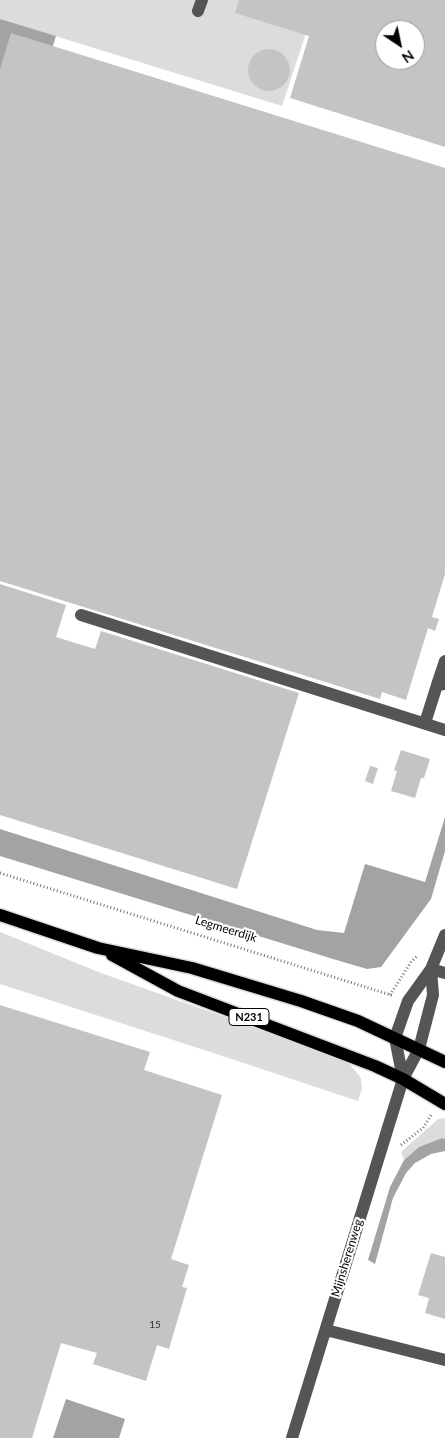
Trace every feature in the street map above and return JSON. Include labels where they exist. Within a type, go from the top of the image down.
[{"type":"main road","name":"N231","points":[[0,916],[98,948],[192,968],[358,1021],[445,1062]]},
{"type":"main road","name":"N231","points":[[98,948],[178,991],[375,1066],[403,1079],[442,1102]]},
{"type":"street","points":[[81,615],[445,730]]},
{"type":"street","points":[[425,723],[441,685],[445,661]]},
{"type":"street","name":"Mijnsherenweg","points":[[403,1079],[395,1038],[408,1001],[431,968],[445,935]]},
{"type":"street","points":[[431,968],[445,972]]},
{"type":"street","name":"Mijnsherenweg","points":[[292,1438],[403,1079],[419,1049],[433,995],[431,968]]},
{"type":"street","points":[[326,1330],[445,1360]]},
{"type":"path","name":"Legmeerdijk","points":[[0,873],[408,1001]]},
{"type":"path","points":[[408,1138],[423,1128],[442,1102]]},
{"type":"shaded area","points":[[0,0],[317,0],[282,106],[0,19]]},
{"type":"shaded area","points":[[0,19],[56,36],[0,213]]},
{"type":"shaded area","points":[[445,817],[445,851],[431,899],[381,967],[367,969],[0,856],[0,829],[317,930],[344,933],[365,864],[425,882]]},
{"type":"shaded area","points":[[0,932],[101,973],[343,1059],[348,1062],[361,1078],[362,1089],[358,1101],[0,984]]},
{"type":"shaded area","points":[[445,1118],[445,1139],[442,1138],[419,1147],[404,1160],[401,1152],[438,1119]]},
{"type":"shaded area","points":[[442,1138],[445,1139],[445,1151],[431,1154],[415,1163],[406,1173],[393,1198],[375,1264],[368,1260],[390,1187],[404,1160],[419,1147]]},
{"type":"shaded area","points":[[66,1399],[125,1419],[119,1438],[53,1438]]},
{"type":"building","points":[[239,0],[445,0],[445,147],[290,98],[309,36],[235,13]]},
{"type":"building","points":[[11,33],[445,168],[445,574],[432,617],[439,619],[435,631],[428,628],[406,700],[382,692],[380,699],[0,581],[0,69]]},
{"type":"building","points":[[265,49],[273,49],[284,55],[290,70],[284,85],[273,91],[265,91],[254,85],[248,74],[248,66],[254,55]]},
{"type":"building","points":[[0,584],[66,605],[56,637],[95,649],[101,631],[299,693],[237,889],[0,815]]},
{"type":"building","points":[[401,750],[430,759],[424,778],[421,778],[415,798],[391,791],[397,771],[394,770]]},
{"type":"building","points":[[370,766],[378,768],[373,784],[365,781]]},
{"type":"building","points":[[0,1005],[150,1052],[144,1070],[222,1095],[171,1259],[189,1265],[182,1287],[187,1288],[169,1349],[157,1345],[146,1381],[93,1364],[97,1353],[61,1343],[32,1438],[0,1438]]},
{"type":"building","points":[[431,1253],[445,1257],[445,1319],[425,1313],[429,1298],[418,1295]]}]
